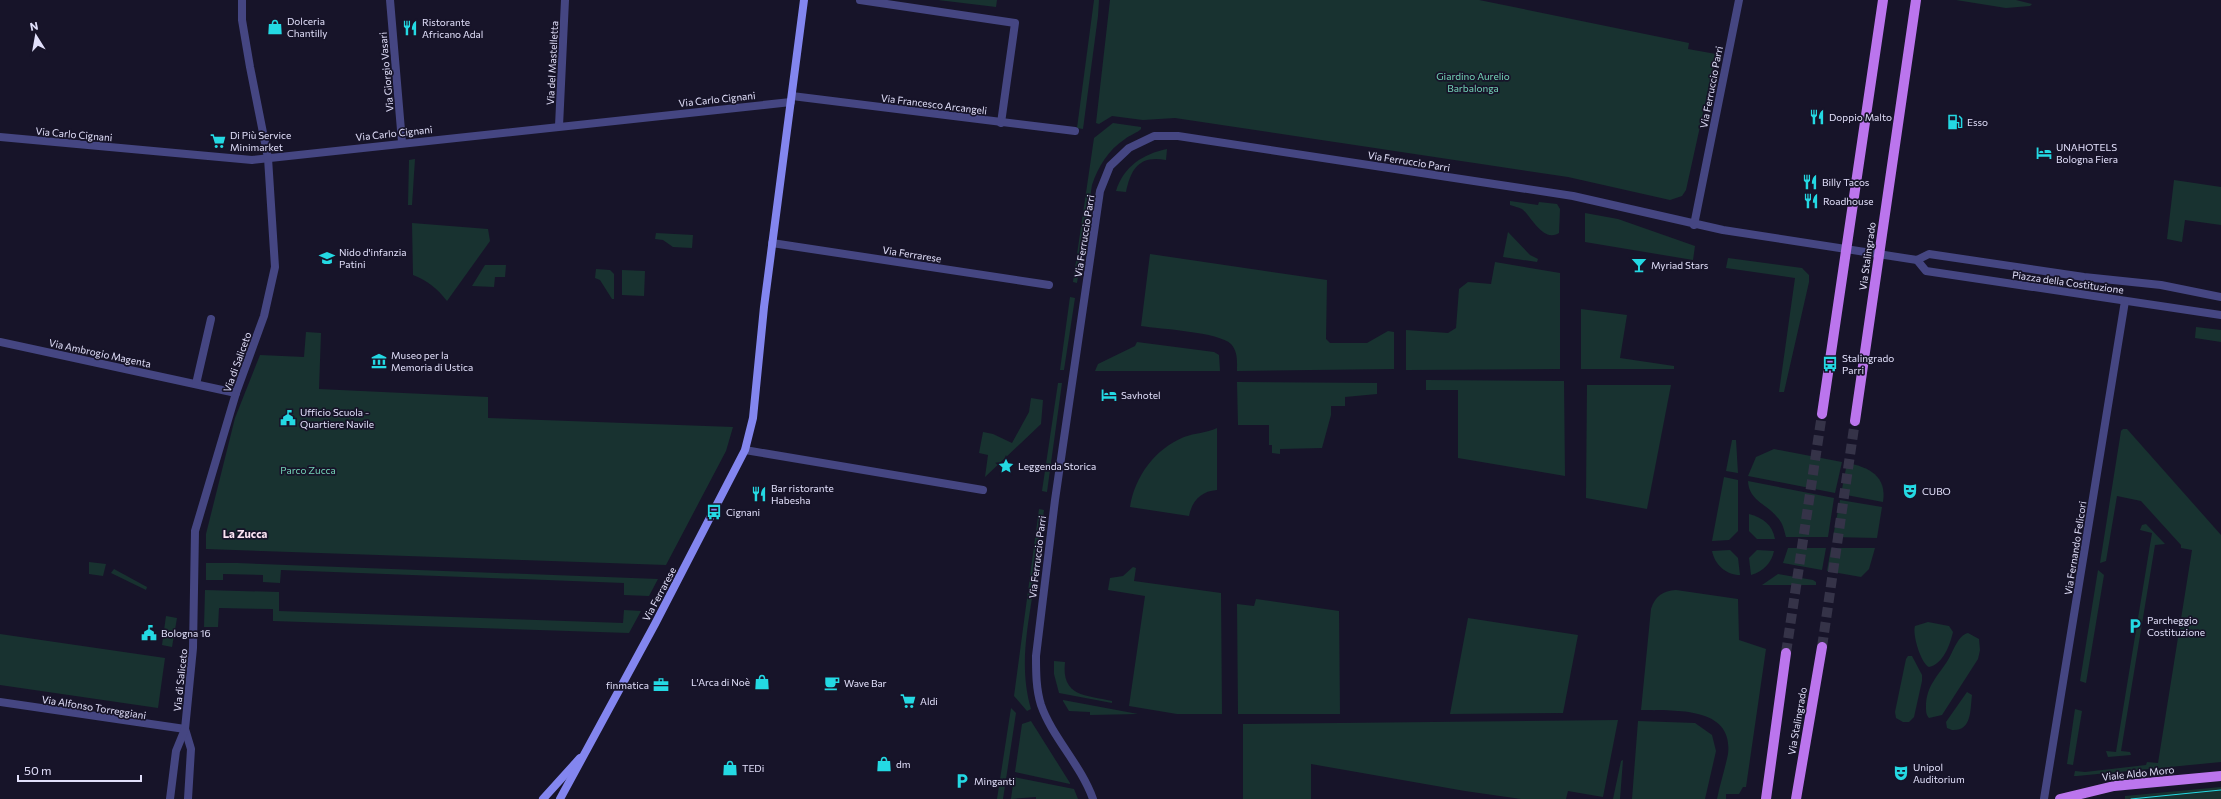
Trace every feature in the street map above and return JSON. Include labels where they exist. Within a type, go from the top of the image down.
[{"type":"main road","name":"Via Ferrarese","points":[[560,799],[589,747],[745,450],[753,418],[772,243],[804,0]]},
{"type":"main road","name":"Via Stalingrado","points":[[1822,414],[1883,0]]},
{"type":"main road","name":"Via Stalingrado","points":[[1855,421],[1916,0]]},
{"type":"main road","name":"Via Stalingrado","points":[[1796,799],[1822,647]]},
{"type":"main road","name":"Via Stalingrado","points":[[1766,799],[1786,653]]},
{"type":"main road","name":"Via Ferrarese","points":[[543,799],[589,747]]},
{"type":"main road","name":"Viale Aldo Moro","points":[[2060,799],[2114,786],[2221,776]]},
{"type":"street","name":"Via di Saliceto","points":[[170,799],[176,751],[185,729],[193,648],[195,531],[236,393],[264,316],[272,285],[274,249],[268,158],[242,20],[242,0]]},
{"type":"street","name":"Via Giorgio Vasari","points":[[390,0],[402,142]]},
{"type":"street","name":"Via del Mastelletta","points":[[559,126],[565,0]]},
{"type":"street","points":[[860,0],[1014,22],[1001,123]]},
{"type":"street","name":"Via Ferruccio Parri","points":[[1694,225],[1739,0]]},
{"type":"street","name":"Via Carlo Cignani","points":[[0,137],[252,160],[791,99]]},
{"type":"street","name":"Via Francesco Arcangeli","points":[[791,99],[1075,131]]},
{"type":"street","name":"Via Ferruccio Parri","points":[[1093,799],[1085,779],[1044,711],[1037,682],[1036,656],[1055,500],[1100,191],[1110,166],[1129,148],[1154,136],[1178,136],[1573,196],[1694,225],[1846,250]]},
{"type":"street","name":"Via Ferrarese","points":[[772,243],[1049,285]]},
{"type":"street","name":"Piazza della Costituzione","points":[[1846,250],[1917,260],[1929,254],[2084,277],[2154,284],[2221,297]]},
{"type":"street","name":"Piazza della Costituzione","points":[[1917,260],[1926,271],[2221,315]]},
{"type":"street","name":"Via Fernando Felicori","points":[[2044,799],[2125,301]]},
{"type":"street","points":[[196,384],[212,320]]},
{"type":"street","name":"Via Ambrogio Magenta","points":[[0,342],[236,393]]},
{"type":"street","points":[[745,450],[983,490]]},
{"type":"street","name":"Via Alfonso Torreggiani","points":[[0,702],[185,729]]},
{"type":"street","name":"Via di Saliceto","points":[[185,729],[191,749],[188,799]]},
{"type":"green space","points":[[938,0],[997,0],[996,7]]},
{"type":"green space","points":[[1094,0],[1099,0],[1098,16],[1083,129],[1077,128]]},
{"type":"green space","name":"Giardino Aurelio Barbalonga","points":[[1110,0],[1479,0],[1689,43],[1688,49],[1716,54],[1686,190],[1682,196],[1670,200],[1568,177],[1175,118],[1143,120],[1112,116],[1099,124],[1096,123]]},
{"type":"green space","points":[[1956,0],[2016,0],[2032,4],[2030,6],[2006,8]]},
{"type":"green space","points":[[1113,123],[1141,127],[1141,129],[1119,143],[1114,148],[1104,159],[1094,178],[1077,283],[1073,282],[1094,138]]},
{"type":"green space","points":[[1167,149],[1166,160],[1157,159],[1143,162],[1134,170],[1126,192],[1116,191],[1124,175],[1136,162],[1150,154]]},
{"type":"green space","points":[[415,159],[412,205],[408,205],[409,160]]},
{"type":"green space","points":[[2174,180],[2221,187],[2221,225],[2185,220],[2182,242],[2167,239]]},
{"type":"green space","points":[[1510,201],[1538,205],[1539,202],[1557,204],[1560,209],[1559,233],[1548,235],[1543,232],[1522,209],[1510,205]]},
{"type":"green space","points":[[1585,213],[1618,219],[1695,246],[1693,260],[1585,242]]},
{"type":"green space","points":[[412,223],[488,229],[490,241],[447,301],[432,285],[413,275]]},
{"type":"green space","points":[[1508,232],[1530,255],[1538,259],[1537,262],[1503,257]]},
{"type":"green space","points":[[656,233],[693,235],[692,248],[673,247],[663,240],[655,239]]},
{"type":"green space","points":[[1150,254],[1327,280],[1326,339],[1330,343],[1367,343],[1388,331],[1394,332],[1394,369],[1237,371],[1237,357],[1235,350],[1231,344],[1224,340],[1202,334],[1141,326]]},
{"type":"green space","points":[[1728,258],[1802,268],[1809,275],[1809,282],[1784,392],[1779,392],[1795,278],[1726,268]]},
{"type":"green space","points":[[1495,262],[1560,273],[1560,369],[1406,370],[1406,330],[1448,333],[1456,328],[1459,289],[1468,282],[1491,284]]},
{"type":"green space","points":[[485,265],[506,265],[505,277],[495,277],[494,287],[472,286]]},
{"type":"green space","points":[[596,269],[610,270],[614,274],[614,299],[612,299],[600,280],[595,278]]},
{"type":"green space","points":[[622,270],[645,271],[644,296],[622,295]]},
{"type":"green space","points":[[1070,297],[1075,298],[1064,370],[1060,370]]},
{"type":"green space","points":[[1581,309],[1627,315],[1620,358],[1674,366],[1674,369],[1581,369]]},
{"type":"green space","points":[[2196,327],[2221,330],[2221,342],[2195,338]]},
{"type":"green space","name":"Parco Zucca","points":[[306,332],[321,333],[319,389],[488,397],[488,418],[733,427],[726,451],[666,565],[206,549],[206,534],[235,418],[260,355],[304,357]]},
{"type":"green space","points":[[1137,342],[1214,352],[1219,355],[1220,371],[1095,371],[1098,364],[1135,346]]},
{"type":"green space","points":[[1426,380],[1564,381],[1565,476],[1458,458],[1458,390],[1426,390]]},
{"type":"green space","points":[[1237,382],[1377,383],[1377,394],[1345,397],[1345,406],[1331,406],[1331,415],[1322,448],[1280,449],[1280,454],[1272,453],[1272,445],[1269,445],[1269,425],[1238,425]]},
{"type":"green space","points":[[1058,383],[1062,383],[1047,492],[1042,491]]},
{"type":"green space","points":[[1587,385],[1671,385],[1647,509],[1586,498]]},
{"type":"green space","points":[[1031,398],[1043,400],[1041,424],[985,477],[988,455],[979,453],[983,432],[993,434],[1012,443],[1029,412]]},
{"type":"green space","points":[[1217,428],[1217,490],[1206,492],[1198,498],[1192,506],[1189,516],[1130,507],[1136,485],[1155,456],[1174,442],[1184,437]]},
{"type":"green space","points":[[2123,429],[2127,429],[2221,535],[2221,762],[2074,776],[2075,771],[2085,772],[2146,765],[2147,762],[2158,763],[2192,550],[2181,548],[2181,545],[2141,501],[2117,496],[2106,561],[2100,563],[2121,431]]},
{"type":"green space","points":[[1732,440],[1736,440],[1738,473],[1726,471]]},
{"type":"green space","points":[[1774,449],[1842,462],[1835,493],[1748,476],[1756,457]]},
{"type":"green space","points":[[1847,463],[1862,467],[1875,474],[1879,479],[1884,493],[1883,502],[1841,494]]},
{"type":"green space","points":[[1724,477],[1738,480],[1738,531],[1729,540],[1712,541]]},
{"type":"green space","points":[[1748,481],[1834,498],[1828,537],[1786,537],[1781,522],[1755,498],[1749,488]]},
{"type":"green space","points":[[1840,500],[1882,507],[1877,538],[1833,537]]},
{"type":"green space","points":[[1039,509],[1044,510],[1025,654],[1026,681],[1031,709],[1027,711],[1014,696]]},
{"type":"green space","points":[[1749,514],[1759,517],[1766,522],[1772,529],[1775,539],[1757,539],[1749,531]]},
{"type":"green space","points":[[2146,524],[2165,544],[2155,545],[2121,751],[2130,752],[2131,755],[2108,757],[2106,751],[2116,752],[2152,533],[2140,530],[2142,525]]},
{"type":"green space","points":[[1788,548],[1826,548],[1822,570],[1783,563]]},
{"type":"green space","points":[[1831,548],[1875,548],[1869,569],[1861,577],[1827,571]]},
{"type":"green space","points":[[1730,550],[1738,558],[1740,575],[1730,573],[1718,565],[1712,551]]},
{"type":"green space","points":[[1757,550],[1774,551],[1766,566],[1759,572],[1751,575],[1749,558]]},
{"type":"green space","points":[[89,562],[106,564],[103,576],[89,574]]},
{"type":"green space","points":[[206,563],[658,579],[649,596],[624,595],[624,583],[281,570],[280,583],[263,582],[263,575],[223,574],[223,580],[206,580]]},
{"type":"green space","points":[[1133,567],[1136,568],[1134,581],[1221,593],[1222,714],[1177,714],[1129,706],[1145,596],[1108,590],[1110,578],[1123,576]]},
{"type":"green space","points":[[114,569],[147,587],[146,590],[111,573]]},
{"type":"green space","points":[[2098,570],[2104,575],[2086,683],[2080,681]]},
{"type":"green space","points":[[1778,574],[1813,580],[1816,582],[1816,585],[1762,585]]},
{"type":"green space","points":[[205,590],[279,592],[279,611],[623,623],[624,610],[641,611],[629,633],[273,621],[273,609],[219,608],[218,627],[204,627]]},
{"type":"green space","points":[[1676,590],[1738,599],[1739,640],[1766,649],[1746,787],[1743,787],[1739,794],[1726,794],[1726,799],[1717,799],[1728,754],[1727,738],[1721,727],[1711,719],[1684,711],[1641,710],[1651,609],[1660,595]]},
{"type":"green space","points":[[1256,599],[1339,611],[1340,714],[1238,714],[1237,604],[1254,606]]},
{"type":"green space","points":[[166,616],[177,618],[172,647],[162,645]]},
{"type":"green space","points":[[1468,618],[1578,635],[1563,713],[1450,714]]},
{"type":"green space","points":[[1928,622],[1949,626],[1953,632],[1948,648],[1942,658],[1934,665],[1929,667],[1920,655],[1914,630],[1915,626]]},
{"type":"green space","points":[[1968,633],[1979,639],[1980,650],[1978,659],[1942,715],[1929,718],[1926,707],[1930,687],[1948,660],[1956,644],[1964,634]]},
{"type":"green space","points":[[0,634],[165,658],[158,708],[0,685]]},
{"type":"green space","points":[[1908,656],[1912,656],[1922,675],[1922,681],[1914,717],[1909,722],[1903,722],[1896,718],[1895,712],[1906,659]]},
{"type":"green space","points":[[1054,661],[1065,662],[1067,682],[1071,688],[1085,695],[1112,701],[1112,703],[1059,693],[1054,674]]},
{"type":"green space","points":[[1967,692],[1972,695],[1967,724],[1959,729],[1952,730],[1947,728],[1946,722]]},
{"type":"green space","points":[[1063,701],[1138,714],[1090,715],[1090,712],[1069,711]]},
{"type":"green space","points":[[1011,708],[1016,713],[1003,799],[997,799]]},
{"type":"green space","points":[[2075,709],[2082,711],[2073,765],[2067,764]]},
{"type":"green space","points":[[1618,720],[1603,797],[1568,791],[1566,799],[1521,799],[1465,791],[1311,764],[1311,799],[1243,799],[1243,724]]},
{"type":"green space","points":[[1031,721],[1070,784],[1015,772],[1022,724]]},
{"type":"green space","points":[[1638,721],[1695,723],[1712,735],[1716,751],[1705,799],[1632,799]]},
{"type":"green space","points":[[1623,760],[1620,799],[1613,799],[1621,761]]},
{"type":"green space","points":[[1014,777],[1074,789],[1078,799],[1036,799],[1036,797],[1011,799]]},
{"type":"green space","points":[[2221,787],[2221,799],[2125,799],[2125,796]]},
{"type":"tunnel","points":[[1786,653],[1822,414]]},
{"type":"tunnel","points":[[1822,647],[1855,421]]},
{"type":"tram line","points":[[2131,799],[2221,790]]},
{"type":"place","name":"Dolceria Chantilly","points":[[275,27]]},
{"type":"place","name":"Ristorante Africano Adal","points":[[410,28]]},
{"type":"place","name":"Doppio Malto","points":[[1817,117]]},
{"type":"place","name":"Esso","points":[[1955,122]]},
{"type":"place","name":"Di Più Service Minimarket","points":[[218,141]]},
{"type":"place","name":"UNAHOTELS Bologna Fiera","points":[[2044,153]]},
{"type":"place","name":"Billy Tacos","points":[[1810,182]]},
{"type":"place","name":"Roadhouse","points":[[1811,201]]},
{"type":"place","name":"Nido d'infanzia Patini","points":[[327,258]]},
{"type":"place","name":"Myriad Stars","points":[[1639,265]]},
{"type":"place","name":"Museo per la Memoria di Ustica","points":[[379,361]]},
{"type":"place","name":"Stalingrado Parri","points":[[1830,364]]},
{"type":"place","name":"Savhotel","points":[[1109,395]]},
{"type":"place","name":"Ufficio Scuola - Quartiere Navile","points":[[288,418]]},
{"type":"place","name":"Leggenda Storica","points":[[1006,466]]},
{"type":"place","name":"CUBO","points":[[1910,491]]},
{"type":"place","name":"Bar ristorante Habesha","points":[[759,494]]},
{"type":"place","name":"Cignani","points":[[714,512]]},
{"type":"place","name":"Parcheggio Costituzione","points":[[2135,626]]},
{"type":"place","name":"Bologna 16","points":[[149,633]]},
{"type":"place","name":"L'Arca di Noè","points":[[762,682]]},
{"type":"place","name":"Wave Bar","points":[[832,683]]},
{"type":"place","name":"finmatica","points":[[661,685]]},
{"type":"place","name":"Aldi","points":[[908,701]]},
{"type":"place","name":"dm","points":[[884,764]]},
{"type":"place","name":"TEDi","points":[[730,768]]},
{"type":"place","name":"Unipol Auditorium","points":[[1901,773]]},
{"type":"place","name":"Minganti","points":[[962,781]]},
{"type":"district","name":"La Zucca","points":[[245,534]]}]
